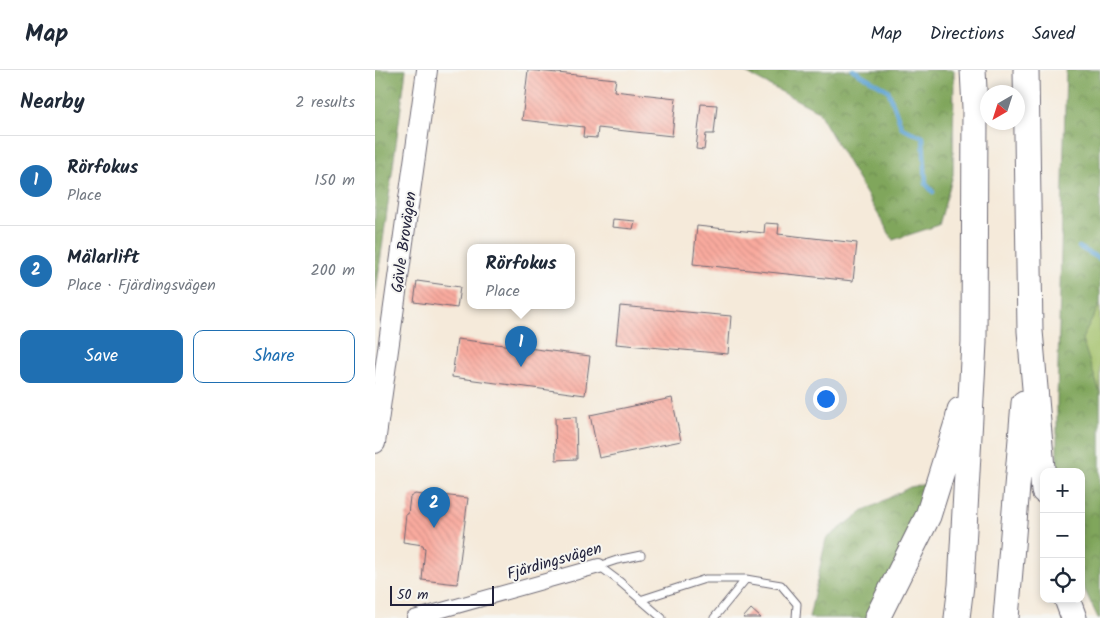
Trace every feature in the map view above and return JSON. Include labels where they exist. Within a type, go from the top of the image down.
[{"type":"highway","points":[[957,618],[961,585],[973,342],[975,108],[973,70]]},
{"type":"highway","points":[[1026,70],[1030,331],[1042,468]]},
{"type":"highway","points":[[1005,618],[1030,331]]},
{"type":"highway","points":[[877,618],[928,516],[958,420],[973,342]]},
{"type":"highway","points":[[1069,603],[1075,618]]},
{"type":"street","name":"Gävle Brovägen","points":[[375,443],[427,70]]},
{"type":"street","name":"Fjärdingsvägen","points":[[414,618],[599,566]]},
{"type":"lane","name":"Fjärdingsvägen","points":[[599,566],[641,555]]},
{"type":"lane","points":[[599,566],[619,580],[662,618]]},
{"type":"lane","points":[[640,600],[705,579],[746,579],[781,585],[797,604],[797,618]]},
{"type":"lane","points":[[714,618],[746,579]]},
{"type":"green space","points":[[375,70],[406,70],[375,300]]},
{"type":"green space","points":[[740,70],[954,70],[953,175],[939,225],[893,240],[818,111]]},
{"type":"green space","points":[[1066,70],[1100,70],[1100,304],[1082,339],[1100,393],[1100,618],[1098,618],[1085,590],[1085,468],[1057,468],[1057,400]]},
{"type":"green space","points":[[1100,304],[1100,393],[1081,339]]},
{"type":"green space","points":[[939,482],[877,618],[809,618],[826,539],[862,512],[910,487]]},
{"type":"building","points":[[528,70],[616,79],[614,91],[676,98],[672,136],[598,128],[597,138],[583,137],[584,127],[522,120]]},
{"type":"building","points":[[701,104],[717,105],[714,134],[706,134],[704,150],[696,149]]},
{"type":"building","points":[[613,219],[635,221],[633,229],[612,227]]},
{"type":"building","points":[[765,223],[779,224],[778,234],[857,243],[853,281],[693,264],[697,226],[764,233]]},
{"type":"building","points":[[417,281],[460,287],[457,308],[414,302]]},
{"type":"building","points":[[620,306],[731,316],[728,354],[616,344]]},
{"type":"building","points":[[457,339],[590,356],[585,395],[452,377]]},
{"type":"building","points":[[672,398],[681,441],[599,458],[590,415]]},
{"type":"building","points":[[576,417],[577,459],[556,460],[555,418]]},
{"type":"building","points":[[415,494],[468,498],[457,584],[422,580],[425,548],[423,545],[403,542],[410,497]]},
{"type":"building","points":[[751,609],[761,618],[743,618]]},
{"type":"waterway","points":[[853,70],[888,90],[902,128],[923,137],[926,184],[933,192]]},
{"type":"waterway","points":[[1079,247],[1100,259]]},
{"type":"place","name":"Rörfokus","points":[[521,367]]},
{"type":"place","name":"Mälarlift","points":[[434,528]]}]
